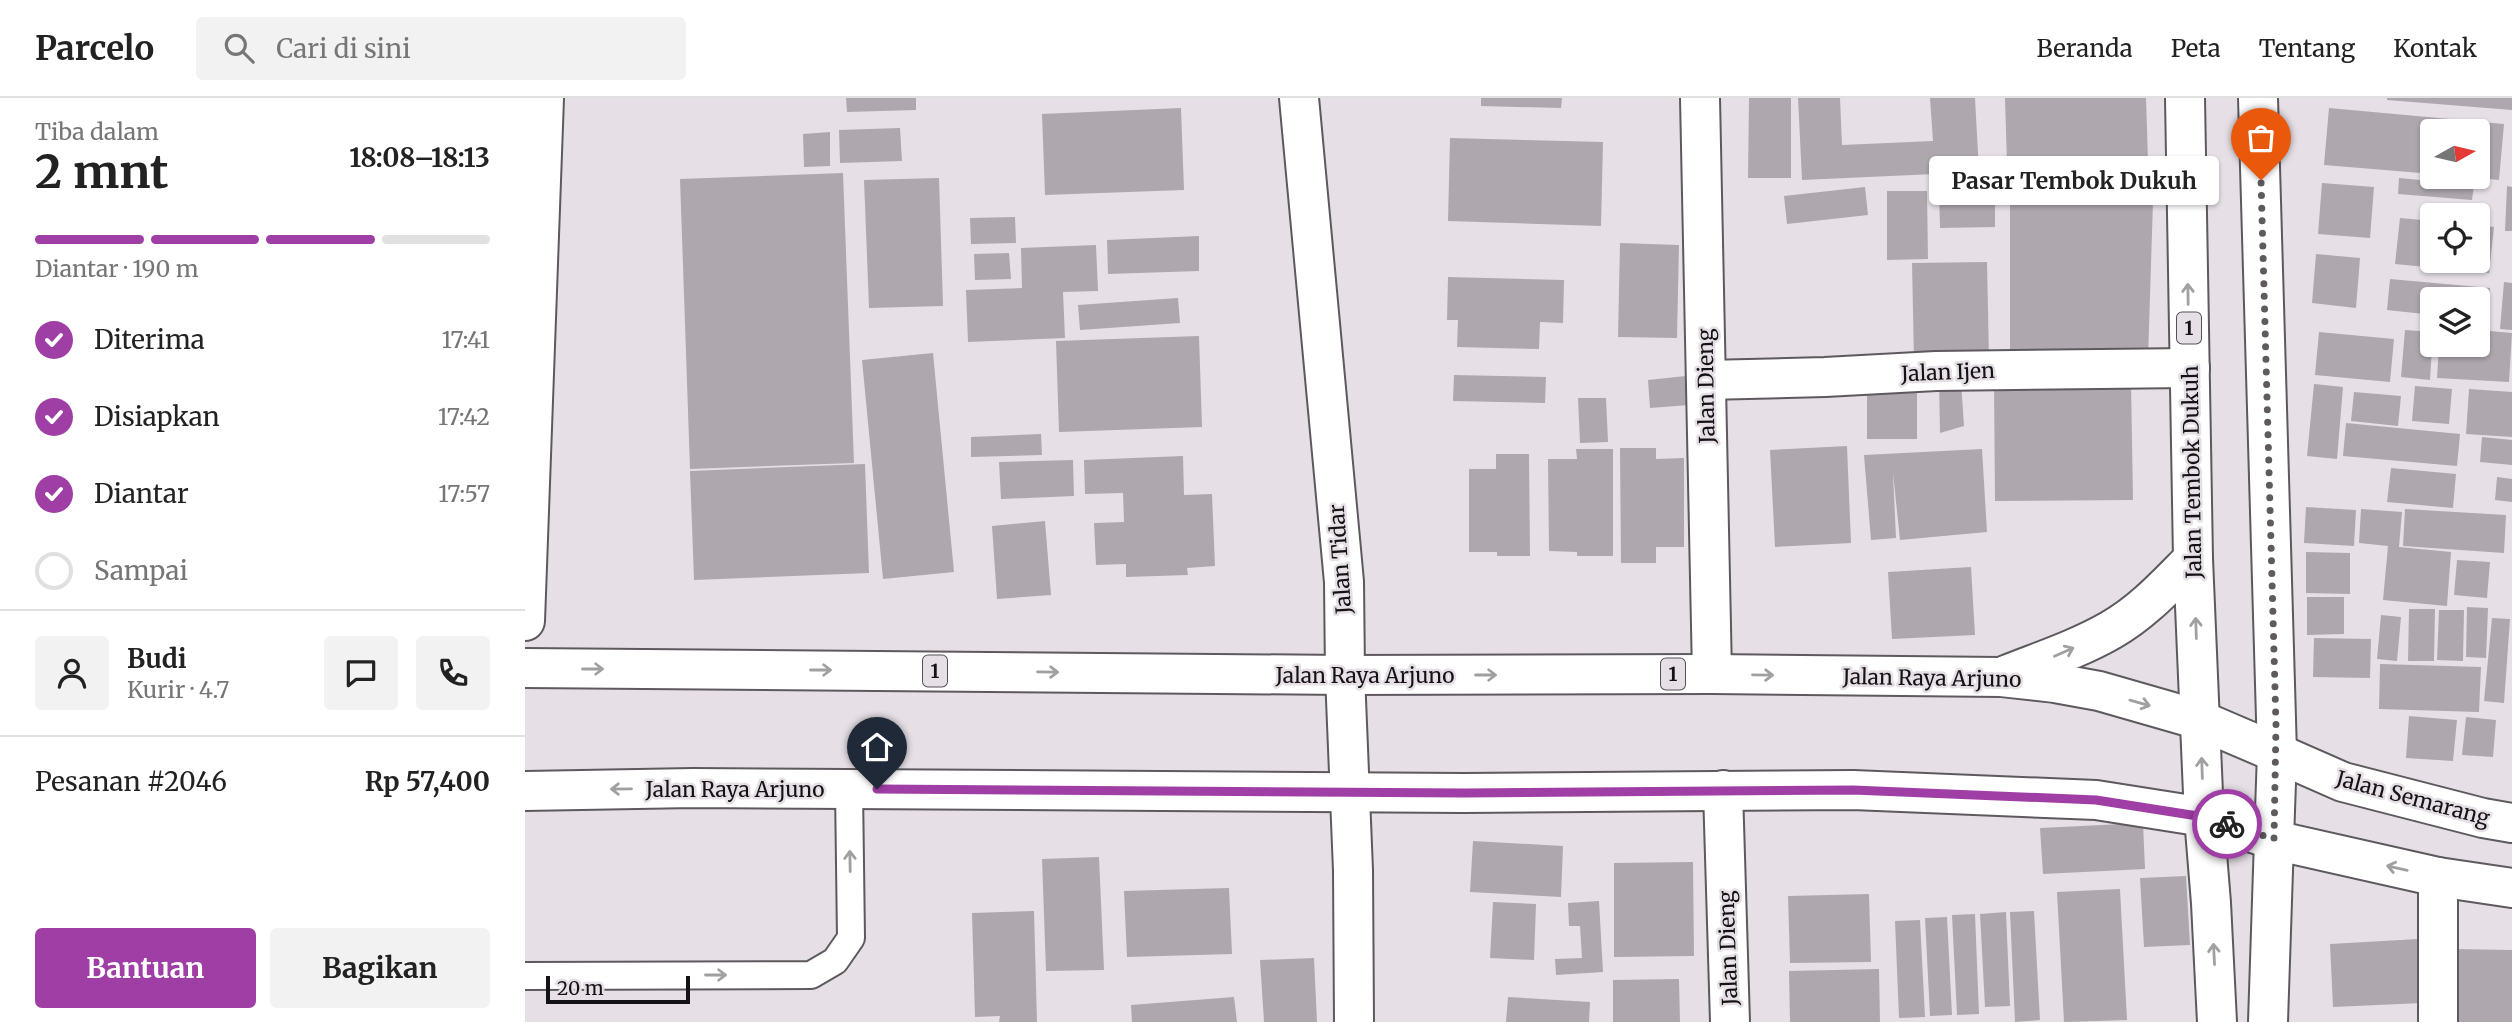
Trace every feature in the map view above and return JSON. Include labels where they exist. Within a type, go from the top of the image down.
[{"type":"main road","points":[[525,621],[544,98]]},
{"type":"main road","name":"Jalan Tidar","points":[[1299,98],[1344,582],[1354,1022]]},
{"type":"main road","name":"Jalan Dieng","points":[[1700,98],[1711,674]]},
{"type":"main road","name":"Jalan Tembok Dukuh","points":[[2185,98],[2193,559],[2204,817],[2217,1022]]},
{"type":"main road","points":[[2258,98],[2277,753],[2268,1022]]},
{"type":"main road","name":"Jalan Ijen","points":[[1706,380],[1936,371],[2190,368]]},
{"type":"main road","points":[[2001,677],[2063,653],[2113,629],[2150,601],[2193,559]]},
{"type":"main road","name":"Jalan Raya Arjuno","points":[[525,668],[1345,676],[1711,674],[2001,677],[2099,691],[2200,720]]},
{"type":"main road","name":"Jalan Semarang","points":[[2200,720],[2343,782],[2512,823]]},
{"type":"main road","name":"Jalan Raya Arjuno","points":[[525,791],[693,788],[1350,792],[1853,790],[2096,800],[2204,817]]},
{"type":"main road","name":"Jalan Dieng","points":[[1723,790],[1730,1022]]},
{"type":"main road","points":[[2204,817],[2274,839],[2438,877],[2512,888]]},
{"type":"main road","points":[[2438,877],[2438,1022]]},
{"type":"lane","points":[[525,976],[811,975],[835,961],[851,938],[849,789]]},
{"type":"building","points":[[846,98],[916,98],[916,110],[847,112]]},
{"type":"building","points":[[1481,98],[1562,98],[1561,108],[1481,106]]},
{"type":"building","points":[[1749,98],[1791,98],[1791,178],[1748,178]]},
{"type":"building","points":[[1798,98],[1840,98],[1842,145],[1933,141],[1930,98],[1975,98],[1979,172],[1802,180]]},
{"type":"building","points":[[2005,98],[2146,98],[2149,193],[2008,196]]},
{"type":"building","points":[[2512,98],[2512,110],[2387,100]]},
{"type":"building","points":[[1181,108],[1184,190],[1045,195],[1042,114]]},
{"type":"building","points":[[2329,108],[2449,119],[2420,119],[2420,173],[2324,165]]},
{"type":"building","points":[[2490,123],[2504,124],[2499,180],[2490,179]]},
{"type":"building","points":[[900,128],[902,161],[840,163],[839,130]]},
{"type":"building","points":[[830,132],[830,166],[804,167],[803,134]]},
{"type":"building","points":[[1450,138],[1603,142],[1601,226],[1448,221]]},
{"type":"building","points":[[843,173],[854,463],[690,469],[680,179]]},
{"type":"building","points":[[939,178],[943,306],[869,308],[864,180]]},
{"type":"building","points":[[2399,178],[2420,180],[2420,189],[2473,189],[2472,200],[2398,194]]},
{"type":"building","points":[[2322,183],[2374,187],[2370,238],[2318,234]]},
{"type":"building","points":[[2507,186],[2512,187],[2512,231],[2505,231]]},
{"type":"building","points":[[1865,187],[1868,215],[1787,224],[1784,196]]},
{"type":"building","points":[[1995,190],[1995,227],[1940,228],[1939,191]]},
{"type":"building","points":[[1887,191],[1927,191],[1928,259],[1887,260]]},
{"type":"building","points":[[2010,199],[2153,202],[2148,359],[2010,370]]},
{"type":"building","points":[[1015,217],[1016,243],[971,244],[970,218]]},
{"type":"building","points":[[2400,218],[2420,220],[2420,266],[2395,264]]},
{"type":"building","points":[[2490,226],[2494,227],[2490,264]]},
{"type":"building","points":[[1199,236],[1199,271],[1108,274],[1107,240]]},
{"type":"building","points":[[1620,243],[1679,245],[1677,338],[1618,337]]},
{"type":"building","points":[[1096,245],[1098,291],[1063,292],[1065,338],[968,342],[966,290],[1022,288],[1021,248]]},
{"type":"building","points":[[1009,253],[1011,279],[975,280],[974,254]]},
{"type":"building","points":[[2316,254],[2360,258],[2356,308],[2312,303]]},
{"type":"building","points":[[1987,262],[1989,358],[1914,361],[1912,263]]},
{"type":"building","points":[[1448,277],[1564,280],[1563,323],[1540,322],[1539,349],[1457,347],[1458,320],[1447,320]]},
{"type":"building","points":[[2390,279],[2479,287],[2420,287],[2420,314],[2387,310]]},
{"type":"building","points":[[2504,282],[2512,283],[2512,330],[2500,329]]},
{"type":"building","points":[[1178,298],[1180,323],[1080,330],[1078,305]]},
{"type":"building","points":[[2405,330],[2420,331],[2420,357],[2431,357],[2430,380],[2401,377]]},
{"type":"building","points":[[2490,331],[2512,333],[2509,382],[2437,378],[2438,357],[2490,357]]},
{"type":"building","points":[[2319,332],[2394,339],[2390,382],[2315,375]]},
{"type":"building","points":[[1199,336],[1202,427],[1059,432],[1056,341]]},
{"type":"building","points":[[933,353],[954,572],[883,579],[862,360]]},
{"type":"building","points":[[1454,375],[1546,377],[1545,403],[1453,401]]},
{"type":"building","points":[[1686,376],[1689,405],[1650,408],[1648,380]]},
{"type":"building","points":[[1939,379],[1961,381],[1964,426],[1940,433]]},
{"type":"building","points":[[2131,382],[2133,500],[1995,501],[1994,383]]},
{"type":"building","points":[[2314,384],[2343,387],[2337,459],[2307,456]]},
{"type":"building","points":[[2415,386],[2452,389],[2449,424],[2412,421]]},
{"type":"building","points":[[1867,388],[1917,388],[1917,439],[1867,439]]},
{"type":"building","points":[[2469,389],[2512,392],[2512,437],[2466,434]]},
{"type":"building","points":[[2354,392],[2401,396],[2398,426],[2351,421]]},
{"type":"building","points":[[1578,398],[1606,398],[1608,442],[1580,443]]},
{"type":"building","points":[[2346,423],[2460,434],[2457,466],[2343,456]]},
{"type":"building","points":[[1041,434],[1042,455],[971,457],[971,437]]},
{"type":"building","points":[[2482,437],[2512,440],[2512,465],[2480,462]]},
{"type":"building","points":[[1847,446],[1851,543],[1775,547],[1770,450]]},
{"type":"building","points":[[1620,448],[1656,448],[1656,459],[1684,458],[1684,547],[1656,547],[1656,563],[1621,563]]},
{"type":"building","points":[[1576,449],[1613,449],[1613,556],[1577,556],[1577,552],[1549,551],[1548,459],[1577,459]]},
{"type":"building","points":[[1982,449],[1987,532],[1900,540],[1893,473],[1896,538],[1871,540],[1864,455]]},
{"type":"building","points":[[1496,454],[1529,454],[1530,556],[1497,556],[1497,552],[1469,552],[1469,469],[1496,469]]},
{"type":"building","points":[[1183,456],[1184,495],[1212,494],[1215,566],[1187,568],[1188,575],[1126,577],[1126,564],[1096,565],[1094,523],[1124,522],[1123,493],[1085,494],[1084,460]]},
{"type":"building","points":[[1073,460],[1074,496],[1001,499],[999,462]]},
{"type":"building","points":[[865,464],[869,573],[694,580],[690,471]]},
{"type":"building","points":[[2391,468],[2456,474],[2453,508],[2387,502]]},
{"type":"building","points":[[2497,477],[2512,479],[2512,502],[2495,500]]},
{"type":"building","points":[[2306,507],[2356,510],[2354,546],[2304,543]]},
{"type":"building","points":[[2361,509],[2402,512],[2399,547],[2451,552],[2447,606],[2383,600],[2388,546],[2359,543]]},
{"type":"building","points":[[2405,509],[2506,515],[2504,553],[2403,546]]},
{"type":"building","points":[[1045,521],[1051,595],[997,599],[992,526]]},
{"type":"building","points":[[2306,552],[2350,553],[2350,594],[2306,593]]},
{"type":"building","points":[[2457,560],[2490,562],[2487,598],[2454,595]]},
{"type":"building","points":[[1971,567],[1975,635],[1892,639],[1888,572]]},
{"type":"building","points":[[2307,597],[2344,597],[2344,634],[2307,635]]},
{"type":"building","points":[[2467,607],[2488,608],[2486,658],[2466,657]]},
{"type":"building","points":[[2409,609],[2435,609],[2434,661],[2408,661]]},
{"type":"building","points":[[2439,610],[2464,610],[2463,661],[2437,660]]},
{"type":"building","points":[[2381,615],[2401,617],[2397,661],[2377,659]]},
{"type":"building","points":[[2492,618],[2510,619],[2504,703],[2484,701]]},
{"type":"building","points":[[2314,638],[2371,639],[2370,678],[2313,677]]},
{"type":"building","points":[[2380,664],[2481,667],[2479,712],[2379,709]]},
{"type":"building","points":[[2409,716],[2457,720],[2453,761],[2406,758]]},
{"type":"building","points":[[2466,717],[2496,720],[2493,757],[2462,755]]},
{"type":"building","points":[[2143,823],[2145,869],[2043,874],[2040,828]]},
{"type":"building","points":[[1473,841],[1563,846],[1561,897],[1470,892]]},
{"type":"building","points":[[1099,857],[1104,970],[1046,971],[1042,859]]},
{"type":"building","points":[[1693,862],[1694,956],[1614,957],[1614,863]]},
{"type":"building","points":[[2186,876],[2190,945],[2144,947],[2140,878]]},
{"type":"building","points":[[1229,888],[1232,954],[1127,957],[1124,891]]},
{"type":"building","points":[[2120,889],[2127,1020],[2064,1022],[2057,892]]},
{"type":"building","points":[[1869,894],[1871,962],[1790,963],[1788,896]]},
{"type":"building","points":[[1599,901],[1603,972],[1556,975],[1555,959],[1582,958],[1580,926],[1569,926],[1568,903]]},
{"type":"building","points":[[1493,902],[1536,904],[1534,960],[1490,958]]},
{"type":"building","points":[[1034,911],[1037,1022],[999,1022],[1000,1016],[975,1017],[972,913]]},
{"type":"building","points":[[2034,911],[2040,1020],[2015,1022],[2010,912]]},
{"type":"building","points":[[2006,912],[2010,1006],[1985,1007],[1980,914]]},
{"type":"building","points":[[1975,914],[1979,1014],[1957,1015],[1952,915]]},
{"type":"building","points":[[1947,917],[1952,1015],[1930,1016],[1925,918]]},
{"type":"building","points":[[1920,920],[1925,1017],[1899,1018],[1895,921]]},
{"type":"building","points":[[2418,939],[2422,1003],[2333,1007],[2330,944]]},
{"type":"building","points":[[2454,949],[2512,950],[2512,1022],[2454,1022]]},
{"type":"building","points":[[1314,958],[1317,1022],[1264,1022],[1260,960]]},
{"type":"building","points":[[1879,969],[1880,1022],[1790,1022],[1789,971]]},
{"type":"building","points":[[1679,979],[1680,1022],[1613,1022],[1613,980]]},
{"type":"building","points":[[1234,997],[1237,1022],[1132,1022],[1131,1005]]},
{"type":"building","points":[[1508,997],[1590,1002],[1589,1022],[1506,1022]]},
{"type":"way so far","points":[[2227,824],[2274,839],[2277,753],[2261,180]]},
{"type":"place","name":"Pasar Tembok Dukuh","points":[[2261,180]]},
{"type":"route","points":[[877,789],[1464,793],[1853,790],[2096,800],[2204,817],[2227,824]]}]
